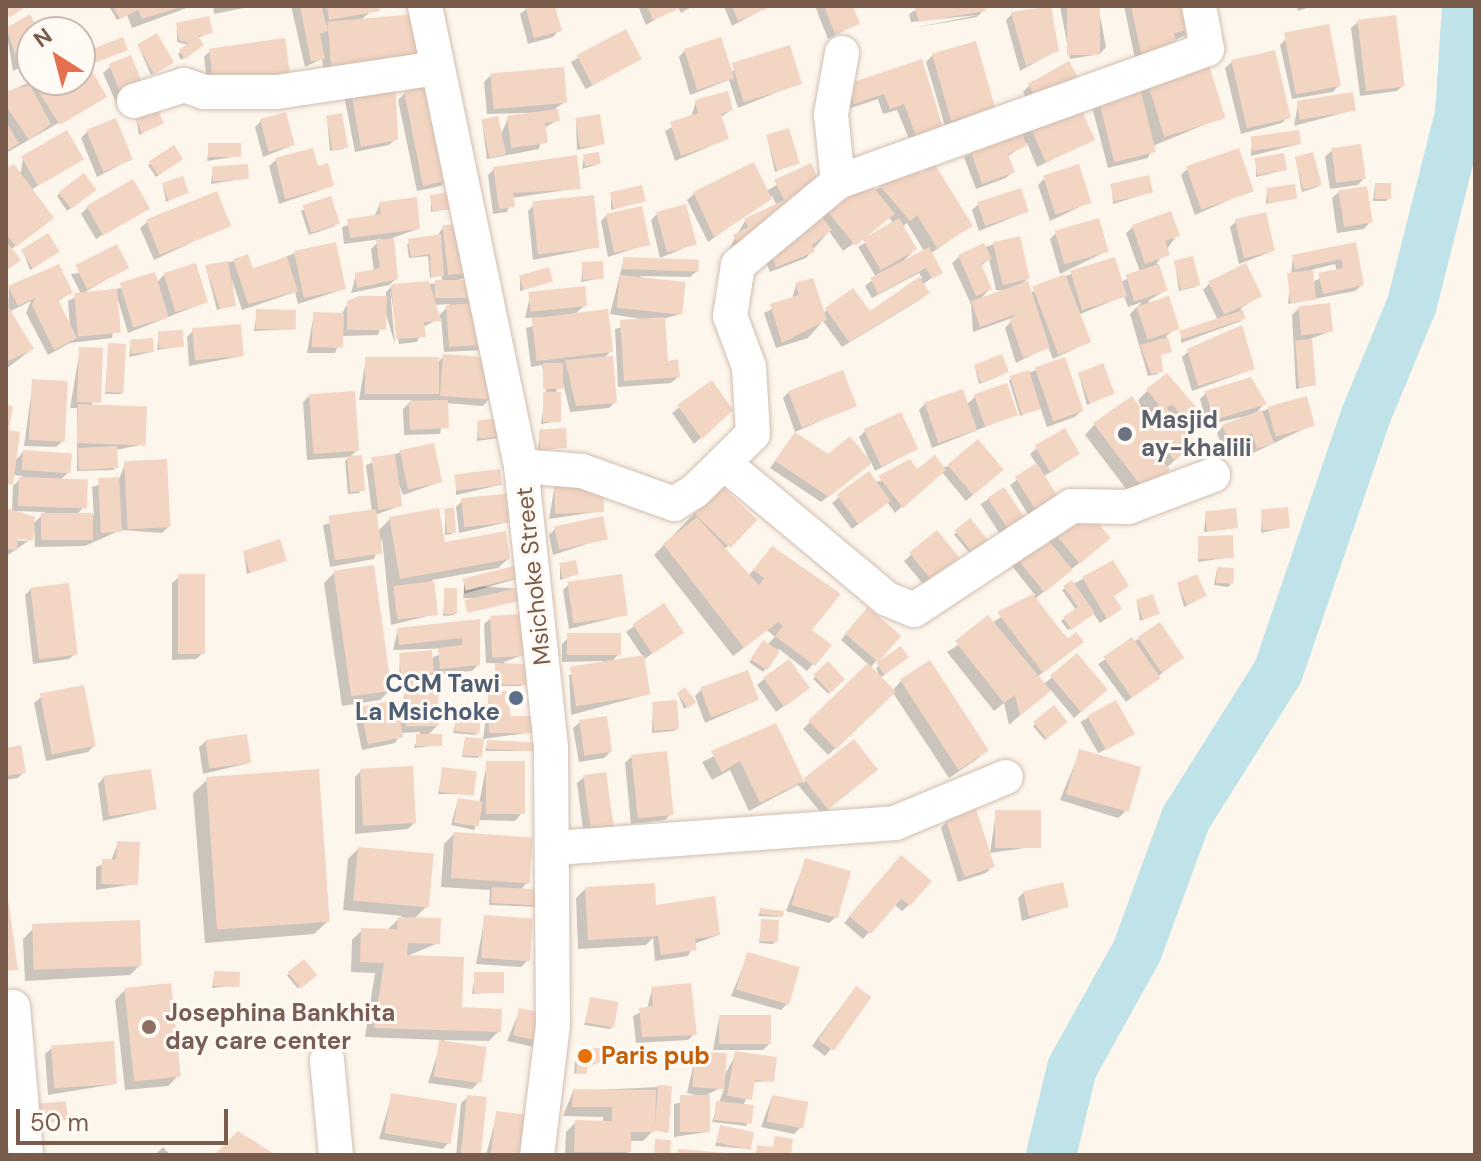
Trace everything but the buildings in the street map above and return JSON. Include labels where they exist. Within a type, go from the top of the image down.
[{"type":"street","name":"Msichoke Street","points":[[425,6],[521,466],[556,848],[553,1025],[537,1155]]},
{"type":"street","points":[[521,466],[582,471],[674,504],[746,448],[754,410],[730,316],[738,265],[838,182],[1207,49],[1199,6]]},
{"type":"street","points":[[838,182],[831,114],[842,53]]},
{"type":"street","points":[[134,101],[184,85],[204,92],[277,92],[437,68]]},
{"type":"street","points":[[725,464],[887,599],[914,610],[1072,506],[1128,507],[1213,475]]},
{"type":"street","points":[[556,848],[895,823],[1006,777]]},
{"type":"street","points":[[13,1007],[26,1155]]},
{"type":"street","points":[[327,1060],[336,1155]]},
{"type":"waterway","points":[[1051,1155],[1072,1068],[1137,951],[1186,818],[1278,672],[1366,415],[1412,304],[1460,114],[1467,6]]},
{"type":"place","name":"Masjid ay-khalili","points":[[1125,434]]},
{"type":"place","name":"CCM Tawi La Msichoke","points":[[516,698]]},
{"type":"place","name":"Josephina Bankhita day care center","points":[[149,1027]]},
{"type":"place","name":"Paris pub","points":[[585,1056]]}]
